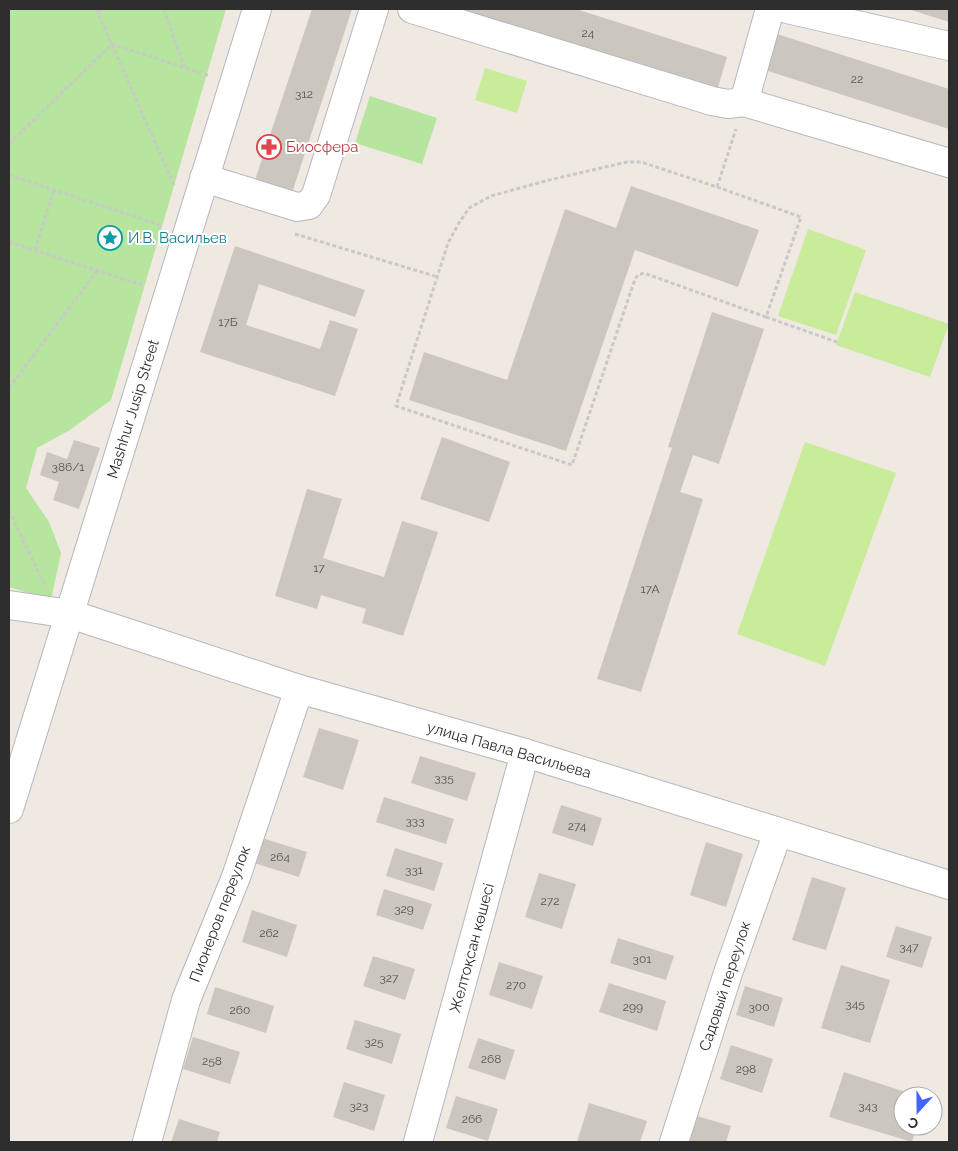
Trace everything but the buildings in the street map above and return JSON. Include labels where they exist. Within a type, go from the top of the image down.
[{"type":"street","name":"Mashhur Jusip Street","points":[[9,809],[257,9]]},
{"type":"street","points":[[204,178],[297,207],[309,205],[316,195],[374,9]]},
{"type":"street","points":[[412,9],[712,101],[728,104],[744,102],[949,163]]},
{"type":"street","points":[[744,102],[770,9]]},
{"type":"street","points":[[787,9],[949,46]]},
{"type":"street","name":"улица Павла Васильева","points":[[9,605],[70,614],[299,689],[525,753],[949,885]]},
{"type":"street","name":"Пионеров переулок","points":[[147,1142],[186,1000],[236,877],[299,689]]},
{"type":"street","name":"Желтоқсан көшесі","points":[[418,1142],[525,753]]},
{"type":"street","name":"Садовый переулок","points":[[674,1142],[728,972],[778,832]]},
{"type":"path","points":[[102,9],[97,11],[180,199],[196,204]]},
{"type":"path","points":[[164,9],[184,67]]},
{"type":"path","points":[[112,44],[206,75]]},
{"type":"path","points":[[9,144],[112,44]]},
{"type":"path","points":[[717,187],[744,102]]},
{"type":"path","points":[[766,317],[802,217],[641,162],[634,161],[549,180],[491,196],[469,208],[458,223],[448,243],[396,406],[572,465],[632,288],[638,275],[644,273],[766,317],[837,342]]},
{"type":"path","points":[[9,175],[171,228]]},
{"type":"path","points":[[35,250],[54,190]]},
{"type":"path","points":[[289,232],[438,277]]},
{"type":"path","points":[[9,242],[152,288]]},
{"type":"path","points":[[9,388],[96,271]]},
{"type":"path","points":[[9,510],[47,591]]},
{"type":"green space","points":[[9,9],[226,9],[111,400],[70,430],[37,448],[26,488],[49,522],[61,553],[51,600],[9,587]]},
{"type":"green space","points":[[485,68],[527,81],[517,113],[475,100]]},
{"type":"green space","points":[[370,96],[437,118],[422,164],[355,143]]},
{"type":"green space","points":[[808,229],[866,250],[836,335],[778,316]]},
{"type":"green space","points":[[855,292],[949,324],[930,377],[836,345]]},
{"type":"green space","points":[[805,442],[896,473],[825,666],[737,634]]},
{"type":"place","name":"Биосфера","points":[[269,147]]},
{"type":"place","name":"И.В. Васильев","points":[[110,238]]}]
